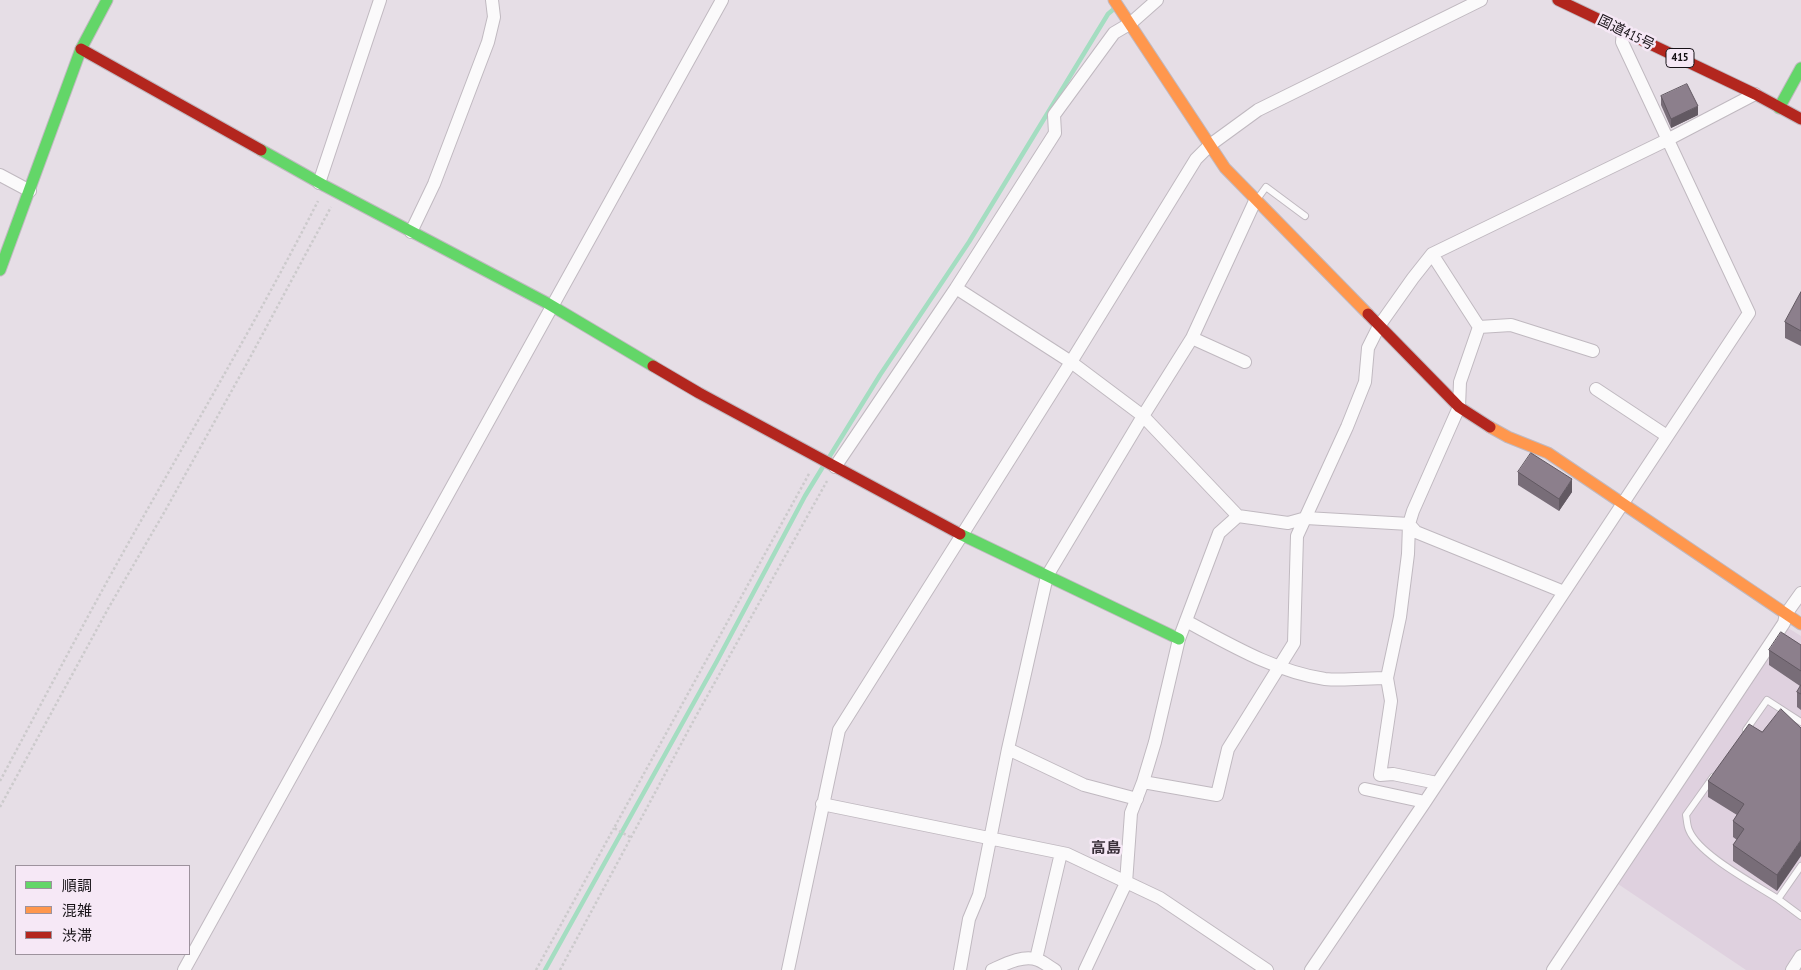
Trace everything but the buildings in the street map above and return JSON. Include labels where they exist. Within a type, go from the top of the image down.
[{"type":"main road","points":[[0,270],[81,49],[107,0]]},
{"type":"main road","points":[[1114,0],[1131,23],[1225,168],[1459,408],[1508,437],[1548,453],[1801,624]]},
{"type":"main road","name":"国道415号","points":[[1558,0],[1755,94],[1801,119]]},
{"type":"main road","points":[[81,49],[322,185],[553,307],[699,393],[961,535],[1178,639]]},
{"type":"main road","points":[[1778,108],[1801,68]]},
{"type":"street","points":[[322,185],[380,0]]},
{"type":"street","points":[[411,232],[434,184],[488,42],[494,17],[492,0]]},
{"type":"street","points":[[184,970],[722,0]]},
{"type":"street","points":[[835,467],[956,288],[1055,133],[1054,115],[1114,33],[1131,23],[1157,0]]},
{"type":"street","points":[[788,970],[839,730],[1071,362],[1196,159],[1210,145],[1258,110],[1481,0]]},
{"type":"street","points":[[1312,970],[1749,313],[1622,42],[1623,31]]},
{"type":"street","points":[[1143,782],[1217,795],[1228,749],[1294,642],[1297,536],[1347,427],[1365,382],[1368,348],[1379,326],[1432,254],[1667,140],[1755,94]]},
{"type":"street","points":[[0,175],[30,191]]},
{"type":"street","points":[[960,970],[969,919],[978,895],[991,838],[1008,749],[1047,576],[1192,338],[1256,201]]},
{"type":"street","points":[[1432,254],[1479,327]]},
{"type":"street","points":[[956,288],[1071,362],[1143,416],[1238,516],[1288,523],[1306,518],[1410,524],[1416,532],[1564,592]]},
{"type":"street","points":[[1479,327],[1510,325],[1593,351]]},
{"type":"street","points":[[1437,783],[1393,774],[1380,775],[1391,701],[1386,678],[1400,617],[1413,511],[1459,408],[1460,382],[1479,327]]},
{"type":"street","points":[[1192,338],[1246,362]]},
{"type":"street","points":[[1596,389],[1668,436]]},
{"type":"street","points":[[1085,970],[1126,883],[1131,813],[1155,742],[1178,639],[1219,533],[1238,516]]},
{"type":"street","points":[[1553,970],[1784,623],[1786,614],[1801,593]]},
{"type":"street","points":[[1186,621],[1279,667],[1325,679],[1386,678]]},
{"type":"street","points":[[1008,749],[1084,785],[1136,799]]},
{"type":"street","points":[[1365,790],[1425,802]]},
{"type":"street","points":[[822,804],[1061,852],[1160,898],[1267,970]]},
{"type":"street","points":[[1036,959],[1061,852]]},
{"type":"street","points":[[1792,970],[1801,956]]},
{"type":"street","points":[[992,970],[1011,962],[1029,958],[1036,959],[1055,970]]},
{"type":"lane","points":[[1256,201],[1266,187],[1305,216]]},
{"type":"lane","points":[[1739,740],[1767,700],[1801,722]]},
{"type":"lane","points":[[1718,770],[1686,815],[1689,830],[1697,842],[1714,858],[1801,916]]},
{"type":"lane","points":[[1778,900],[1801,866]]},
{"type":"path","points":[[0,781],[137,528],[284,266],[322,185]]},
{"type":"path","points":[[0,807],[109,607],[246,365],[339,193]]},
{"type":"path","points":[[536,970],[688,691],[819,458]]},
{"type":"path","points":[[560,970],[630,838],[835,467]]},
{"type":"path","points":[[614,828],[630,838]]},
{"type":"shaded area","points":[[1788,628],[1801,636],[1801,970],[1746,970],[1618,884]]},
{"type":"waterway","points":[[828,459],[880,375],[969,242],[1108,14],[1115,8]]},
{"type":"waterway","points":[[545,970],[717,661],[805,496],[824,465]]},
{"type":"traffic: fast","points":[[0,270],[81,49],[107,0]]},
{"type":"traffic: fast","points":[[1779,108],[1801,68]]},
{"type":"traffic: fast","points":[[261,150],[325,186],[547,303],[653,366]]},
{"type":"traffic: fast","points":[[960,534],[1179,639]]},
{"type":"traffic: slow","points":[[1114,0],[1225,168],[1368,314]]},
{"type":"traffic: slow","points":[[1490,427],[1508,437],[1548,453],[1801,624]]},
{"type":"traffic: jam","points":[[1558,0],[1755,94],[1801,119]]},
{"type":"traffic: jam","points":[[81,49],[261,150]]},
{"type":"traffic: jam","points":[[1368,314],[1459,407],[1490,427]]},
{"type":"traffic: jam","points":[[653,366],[699,393],[960,534]]},
{"type":"district","name":"高島","points":[[1106,849]]}]
